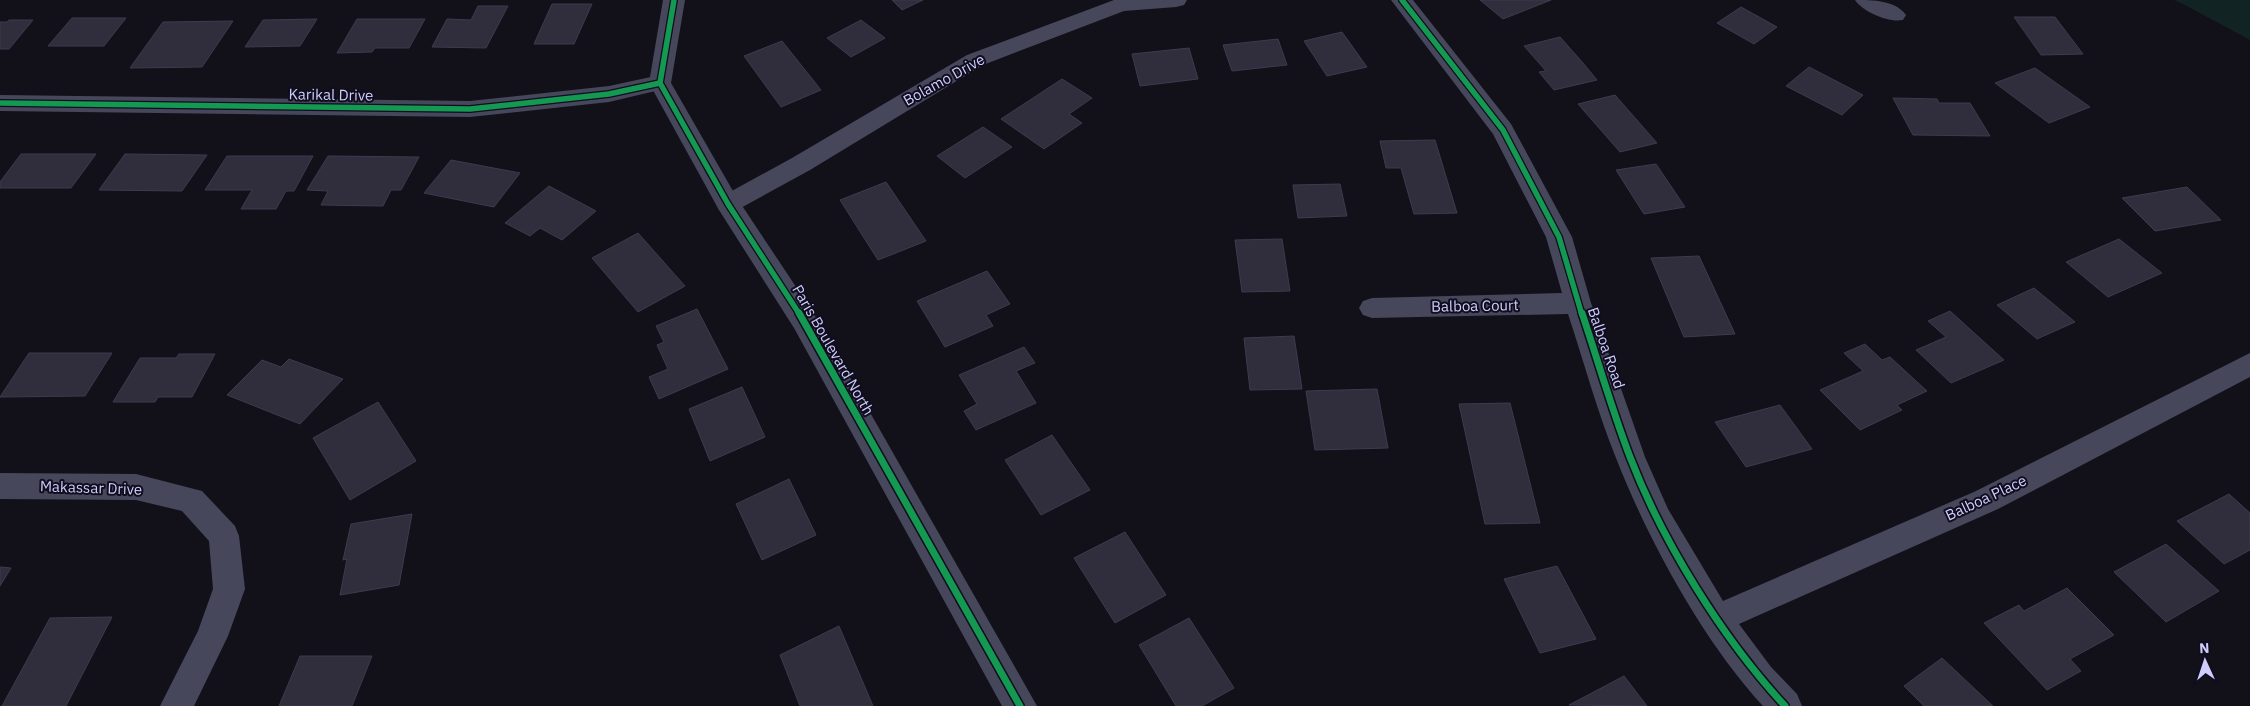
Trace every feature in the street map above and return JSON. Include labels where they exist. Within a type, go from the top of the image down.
[{"type":"street","points":[[660,83],[674,0]]},
{"type":"street","name":"Bolamo Drive","points":[[728,204],[801,164],[974,60],[1121,5],[1176,0]]},
{"type":"street","name":"Balboa Road","points":[[1402,0],[1503,130],[1560,237],[1578,303],[1630,457],[1656,517],[1716,619],[1759,678],[1785,706]]},
{"type":"street","points":[[1866,0],[1895,15]]},
{"type":"street","name":"Karikal Drive","points":[[0,103],[470,110],[608,94],[660,83]]},
{"type":"street","name":"Paris Boulevard North","points":[[660,83],[728,204],[804,320],[1020,706]]},
{"type":"street","name":"Balboa Court","points":[[1372,308],[1578,303]]},
{"type":"street","name":"Balboa Place","points":[[1716,619],[1987,500],[2250,364]]},
{"type":"street","name":"Makassar Drive","points":[[0,486],[136,487],[191,500],[224,536],[229,589],[212,636],[177,706]]},
{"type":"green space","points":[[2174,0],[2250,0],[2250,40],[2183,4]]},
{"type":"building","points":[[892,0],[923,0],[902,10]]},
{"type":"building","points":[[1480,0],[1551,0],[1503,19]]},
{"type":"building","points":[[552,4],[592,4],[574,44],[534,44]]},
{"type":"building","points":[[478,6],[508,6],[486,48],[432,47],[447,19],[471,20]]},
{"type":"building","points":[[1741,7],[1777,27],[1754,44],[1717,23]]},
{"type":"building","points":[[2014,17],[2055,17],[2083,54],[2041,55]]},
{"type":"building","points":[[72,18],[126,18],[104,46],[48,46]]},
{"type":"building","points":[[317,19],[300,46],[245,47],[263,20]]},
{"type":"building","points":[[357,19],[425,19],[409,48],[375,48],[372,52],[337,53]]},
{"type":"building","points":[[9,20],[33,20],[9,49],[0,49],[0,22],[7,22]]},
{"type":"building","points":[[861,20],[885,38],[851,57],[827,38]]},
{"type":"building","points":[[233,21],[202,67],[130,68],[163,22]]},
{"type":"building","points":[[1342,32],[1367,67],[1327,76],[1304,41]]},
{"type":"building","points":[[1560,37],[1597,80],[1554,90],[1539,72],[1546,71],[1524,46]]},
{"type":"building","points":[[1278,39],[1287,65],[1232,71],[1223,45]]},
{"type":"building","points":[[782,41],[821,90],[781,107],[744,56]]},
{"type":"building","points":[[1189,48],[1198,79],[1140,86],[1132,54]]},
{"type":"building","points":[[1809,67],[1863,95],[1842,115],[1786,86]]},
{"type":"building","points":[[2035,68],[2090,107],[2049,123],[1995,83]]},
{"type":"building","points":[[1062,79],[1092,98],[1069,114],[1082,123],[1044,149],[1001,119]]},
{"type":"building","points":[[1615,95],[1657,143],[1620,152],[1578,104]]},
{"type":"building","points":[[1893,98],[1937,99],[1939,103],[1970,103],[1990,136],[1913,135]]},
{"type":"building","points":[[983,127],[1012,147],[965,178],[937,156]]},
{"type":"building","points":[[1435,140],[1457,213],[1414,214],[1401,168],[1386,168],[1380,141]]},
{"type":"building","points":[[21,154],[96,154],[71,188],[0,188],[0,182]]},
{"type":"building","points":[[125,154],[207,155],[182,191],[99,190]]},
{"type":"building","points":[[227,156],[313,156],[294,191],[286,191],[276,209],[241,209],[252,190],[205,190]]},
{"type":"building","points":[[328,156],[419,157],[401,190],[391,190],[383,206],[321,205],[328,191],[307,190]]},
{"type":"building","points":[[451,160],[520,173],[494,207],[424,193]]},
{"type":"building","points":[[1656,164],[1685,207],[1644,214],[1616,170]]},
{"type":"building","points":[[886,182],[926,241],[878,260],[840,200]]},
{"type":"building","points":[[1340,184],[1347,216],[1298,218],[1293,185]]},
{"type":"building","points":[[549,186],[596,211],[562,240],[540,228],[530,236],[505,223]]},
{"type":"building","points":[[2187,187],[2221,220],[2155,231],[2122,198]]},
{"type":"building","points":[[638,233],[685,286],[638,312],[592,258]]},
{"type":"building","points":[[1282,239],[1290,291],[1242,292],[1235,240]]},
{"type":"building","points":[[2119,239],[2162,273],[2108,297],[2066,262]]},
{"type":"building","points":[[1699,256],[1735,334],[1684,337],[1651,258]]},
{"type":"building","points":[[987,271],[1010,304],[986,315],[993,326],[945,347],[917,301]]},
{"type":"building","points":[[2034,288],[2075,322],[2037,339],[1997,305]]},
{"type":"building","points":[[697,309],[728,369],[659,399],[649,377],[668,369],[657,345],[664,342],[656,326]]},
{"type":"building","points":[[1950,311],[2004,360],[1951,383],[1916,350],[1946,337],[1928,321]]},
{"type":"building","points":[[1294,336],[1302,389],[1250,390],[1244,338]]},
{"type":"building","points":[[1865,344],[1882,360],[1890,357],[1927,391],[1897,405],[1902,410],[1860,430],[1820,390],[1863,371],[1844,353]]},
{"type":"building","points":[[1024,347],[1035,363],[1016,371],[1036,403],[976,430],[964,411],[977,404],[959,375]]},
{"type":"building","points":[[29,353],[112,353],[85,396],[0,397]]},
{"type":"building","points":[[179,354],[215,354],[192,397],[158,397],[155,402],[113,402],[140,358],[176,358]]},
{"type":"building","points":[[289,359],[343,379],[300,424],[227,395],[262,360],[281,367]]},
{"type":"building","points":[[742,387],[765,437],[710,461],[689,409]]},
{"type":"building","points":[[1377,389],[1388,448],[1315,450],[1306,391]]},
{"type":"building","points":[[378,402],[416,461],[350,500],[313,438]]},
{"type":"building","points":[[1510,403],[1540,523],[1485,524],[1459,404]]},
{"type":"building","points":[[1780,405],[1812,449],[1746,467],[1715,422]]},
{"type":"building","points":[[1052,435],[1090,490],[1041,515],[1005,460]]},
{"type":"building","points":[[789,479],[816,535],[762,560],[736,504]]},
{"type":"building","points":[[2229,494],[2250,513],[2250,550],[2224,564],[2177,521]]},
{"type":"building","points":[[412,514],[399,585],[340,595],[347,559],[343,560],[351,524]]},
{"type":"building","points":[[1125,532],[1166,595],[1115,623],[1074,558]]},
{"type":"building","points":[[2166,544],[2219,591],[2166,622],[2114,572]]},
{"type":"building","points":[[1557,566],[1596,639],[1540,653],[1504,579]]},
{"type":"building","points":[[0,567],[11,568],[0,586]]},
{"type":"building","points":[[2067,588],[2114,635],[2070,659],[2081,671],[2047,690],[1984,623],[2019,605],[2024,611]]},
{"type":"building","points":[[112,617],[66,706],[2,706],[50,618]]},
{"type":"building","points":[[1189,618],[1234,688],[1202,706],[1176,706],[1139,645]]},
{"type":"building","points":[[839,626],[873,706],[800,706],[780,655]]},
{"type":"building","points":[[300,656],[372,656],[352,706],[279,706]]},
{"type":"building","points":[[1942,658],[1993,706],[1924,706],[1904,686]]},
{"type":"building","points":[[1624,676],[1647,706],[1569,705]]},
{"type":"cycle path","points":[[674,0],[660,83],[728,204],[804,321],[1020,706]]},
{"type":"cycle path","points":[[1402,0],[1503,130],[1559,237],[1578,303],[1630,457],[1656,517],[1716,619],[1759,678],[1785,706]]},
{"type":"cycle path","points":[[0,103],[470,109],[609,94],[660,83]]}]
